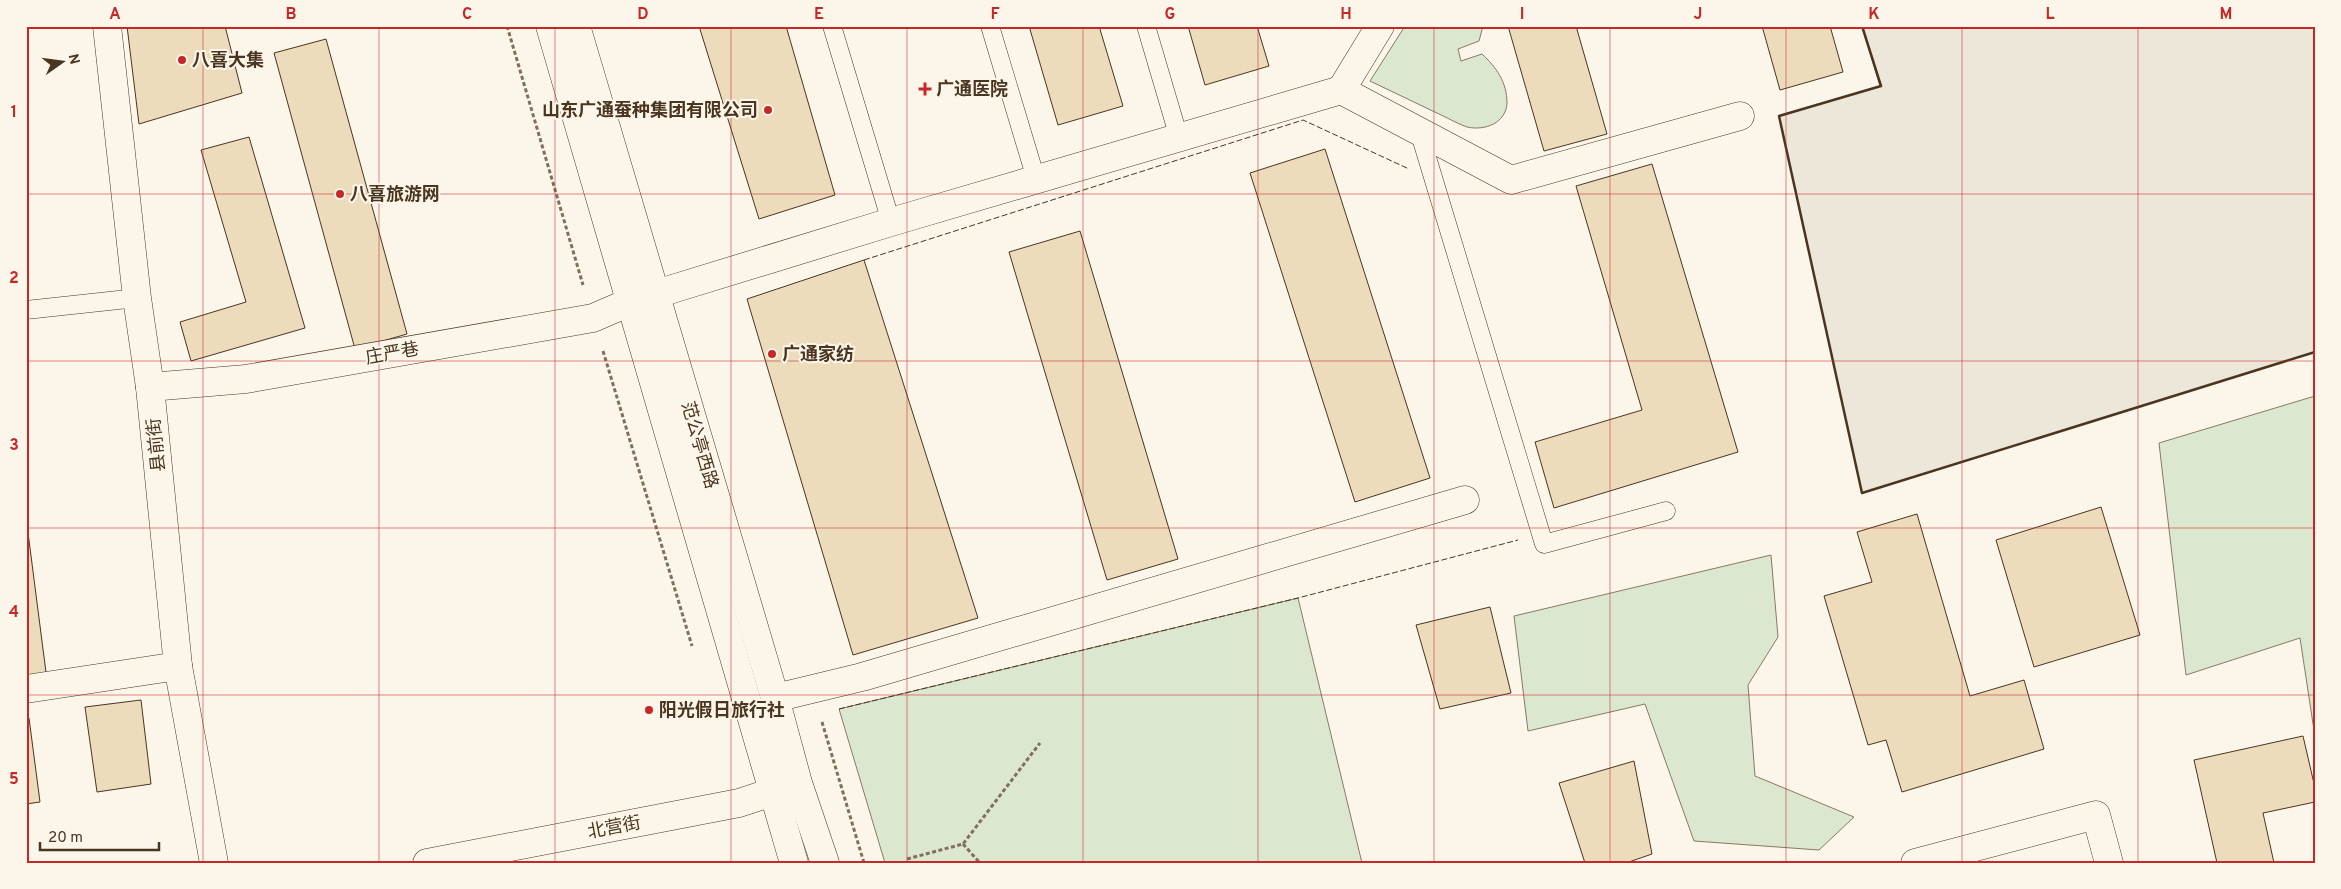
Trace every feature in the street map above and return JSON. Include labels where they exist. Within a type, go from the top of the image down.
[{"type":"street","name":"县前街","points":[[107,26],[137,298],[150,387],[178,666],[214,863]]},
{"type":"street","name":"范公亭西路","points":[[550,26],[794,863]]},
{"type":"street","name":"范公亭西路","points":[[576,26],[775,698],[798,783],[825,863]]},
{"type":"street","points":[[1380,26],[1341,90],[1511,180],[1740,116]]},
{"type":"street","name":"庄严巷","points":[[150,387],[246,379],[593,318],[630,302],[891,222],[1341,90]]},
{"type":"street","points":[[775,698],[862,677],[1464,500]]},
{"type":"street","points":[[26,689],[178,666]]},
{"type":"street","name":"北营街","points":[[427,863],[739,803],[798,783]]},
{"type":"street","points":[[1915,863],[2096,815],[2109,863]]},
{"type":"lane","points":[[832,26],[891,222]]},
{"type":"lane","points":[[990,26],[1036,180]]},
{"type":"lane","points":[[1146,26],[1178,138]]},
{"type":"lane","points":[[1418,131],[1544,544],[1666,512]]},
{"type":"lane","points":[[26,310],[137,298]]},
{"type":"path","points":[[507,26],[693,651]]},
{"type":"path","points":[[907,859],[962,844],[1040,743]]},
{"type":"path","points":[[962,844],[980,863]]},
{"type":"green space","points":[[1405,26],[1483,26],[1479,41],[1458,49],[1461,61],[1482,54],[1500,75],[1505,88],[1507,103],[1503,116],[1493,124],[1481,128],[1467,127],[1370,81]]},
{"type":"green space","points":[[2315,396],[2315,737],[2300,638],[2186,675],[2159,443]]},
{"type":"green space","points":[[1771,555],[1778,637],[1748,685],[1755,776],[1854,817],[1819,850],[1694,841],[1645,704],[1528,731],[1514,616]]},
{"type":"green space","points":[[1298,598],[1362,863],[885,863],[839,709]]},
{"type":"shaded area","points":[[1862,26],[2315,26],[2315,352],[1862,493],[1779,116],[1880,86]]},
{"type":"building","name":"八喜大集","points":[[127,26],[225,26],[242,93],[139,124]]},
{"type":"building","name":"山东广通蚕种集团有限公司","points":[[699,26],[786,26],[835,195],[759,219]]},
{"type":"building","points":[[1029,26],[1099,26],[1123,106],[1058,125]]},
{"type":"building","points":[[1188,26],[1257,26],[1269,66],[1205,85]]},
{"type":"building","points":[[1508,26],[1576,26],[1607,134],[1544,151]]},
{"type":"building","points":[[1762,26],[1830,26],[1843,72],[1780,90]]},
{"type":"building","name":"八喜旅游网","points":[[326,39],[407,334],[355,349],[274,53]]},
{"type":"building","points":[[249,137],[305,328],[191,361],[180,322],[246,302],[201,150]]},
{"type":"building","points":[[1325,149],[1430,478],[1355,502],[1250,173]]},
{"type":"building","points":[[1652,164],[1738,452],[1554,508],[1535,442],[1642,410],[1576,186]]},
{"type":"building","points":[[1080,231],[1178,559],[1107,580],[1009,252]]},
{"type":"building","points":[[864,260],[978,618],[853,655],[747,299]]},
{"type":"building","points":[[2101,507],[2140,635],[2034,667],[1996,540]]},
{"type":"building","points":[[1917,514],[1970,696],[2024,680],[2044,749],[1902,792],[1886,740],[1868,745],[1824,596],[1872,582],[1857,532]]},
{"type":"building","points":[[26,517],[48,688],[26,690]]},
{"type":"building","points":[[1490,607],[1511,693],[1440,709],[1416,625]]},
{"type":"building","points":[[141,700],[151,784],[97,792],[85,707]]},
{"type":"building","points":[[26,718],[29,718],[40,802],[26,804]]},
{"type":"building","points":[[2303,736],[2315,788],[2315,802],[2263,813],[2274,863],[2217,863],[2194,760]]},
{"type":"building","points":[[1634,761],[1652,854],[1626,863],[1585,863],[1559,783]]},
{"type":"fence","points":[[864,260],[1303,120],[1409,169]]},
{"type":"fence","points":[[839,709],[1298,598],[1518,540]]},
{"type":"wall","points":[[1862,26],[1881,86],[1779,116],[1862,493],[2315,352]]},
{"type":"place","name":"八喜大集","points":[[182,60]]},
{"type":"place","name":"广通医院","points":[[925,89]]},
{"type":"place","name":"山东广通蚕种集团有限公司","points":[[768,110]]},
{"type":"place","name":"八喜旅游网","points":[[340,194]]},
{"type":"place","name":"广通家纺","points":[[772,354]]},
{"type":"place","name":"阳光假日旅行社","points":[[649,710]]}]
